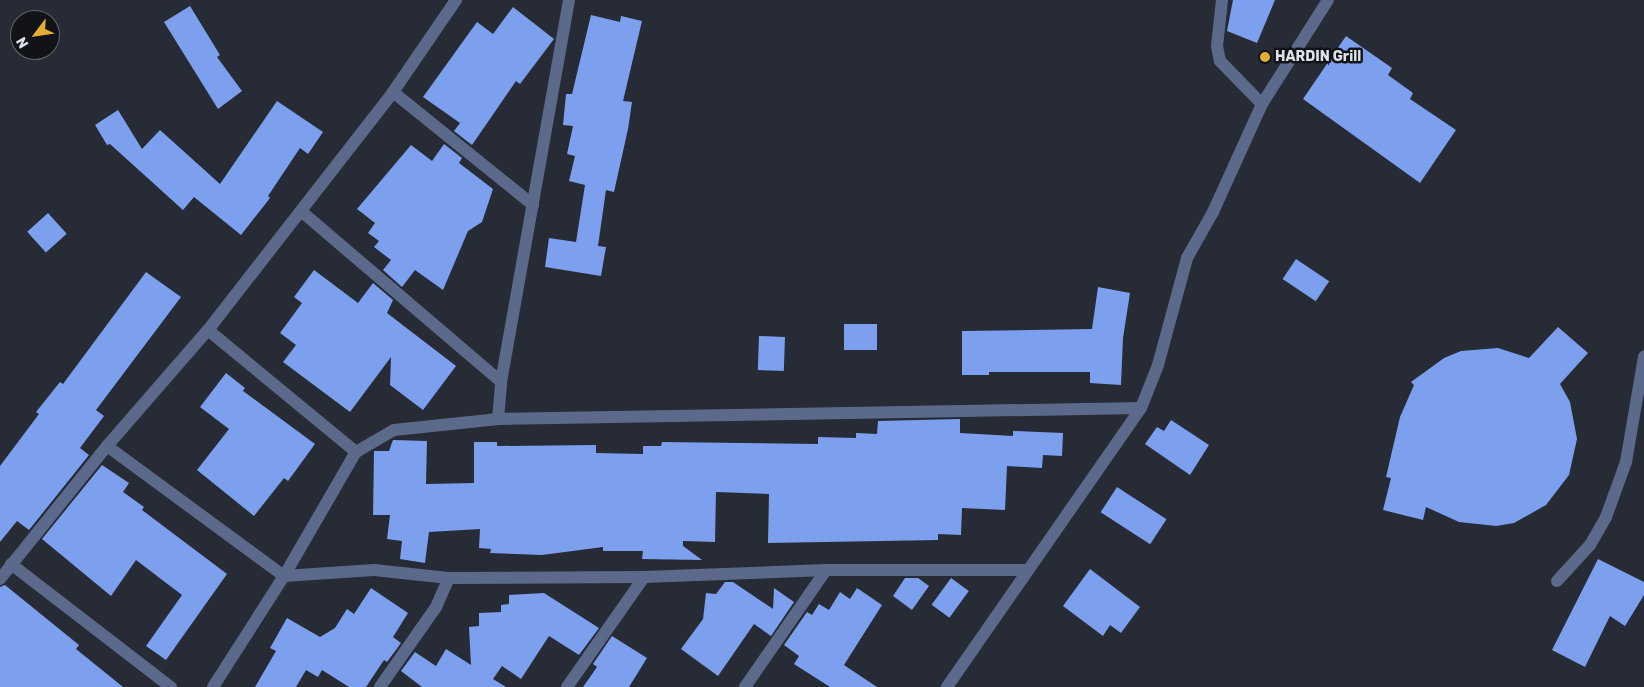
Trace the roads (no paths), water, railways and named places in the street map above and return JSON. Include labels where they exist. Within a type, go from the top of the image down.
[{"type":"street","points":[[0,578],[107,446],[208,330],[393,92],[456,0]]},
{"type":"street","points":[[498,419],[501,382],[569,0]]},
{"type":"street","points":[[1222,0],[1218,46],[1220,61],[1262,104]]},
{"type":"street","points":[[947,687],[1141,408],[1158,365],[1187,258],[1212,212],[1262,104],[1328,0]]},
{"type":"street","points":[[393,92],[533,205]]},
{"type":"street","points":[[301,211],[501,382]]},
{"type":"street","points":[[208,330],[356,452]]},
{"type":"street","points":[[1557,581],[1590,545],[1606,517],[1626,462],[1644,357]]},
{"type":"street","points":[[213,687],[284,576],[356,452],[394,430],[498,419],[1141,408]]},
{"type":"street","points":[[107,446],[284,576],[374,570],[449,578],[644,577],[826,570],[1027,570]]},
{"type":"street","points":[[11,564],[171,687]]},
{"type":"street","points":[[745,687],[826,570]]},
{"type":"street","points":[[567,687],[644,577]]},
{"type":"street","points":[[380,687],[436,607],[449,578]]},
{"type":"place","name":"HARDIN Grill","points":[[1265,57]]}]
